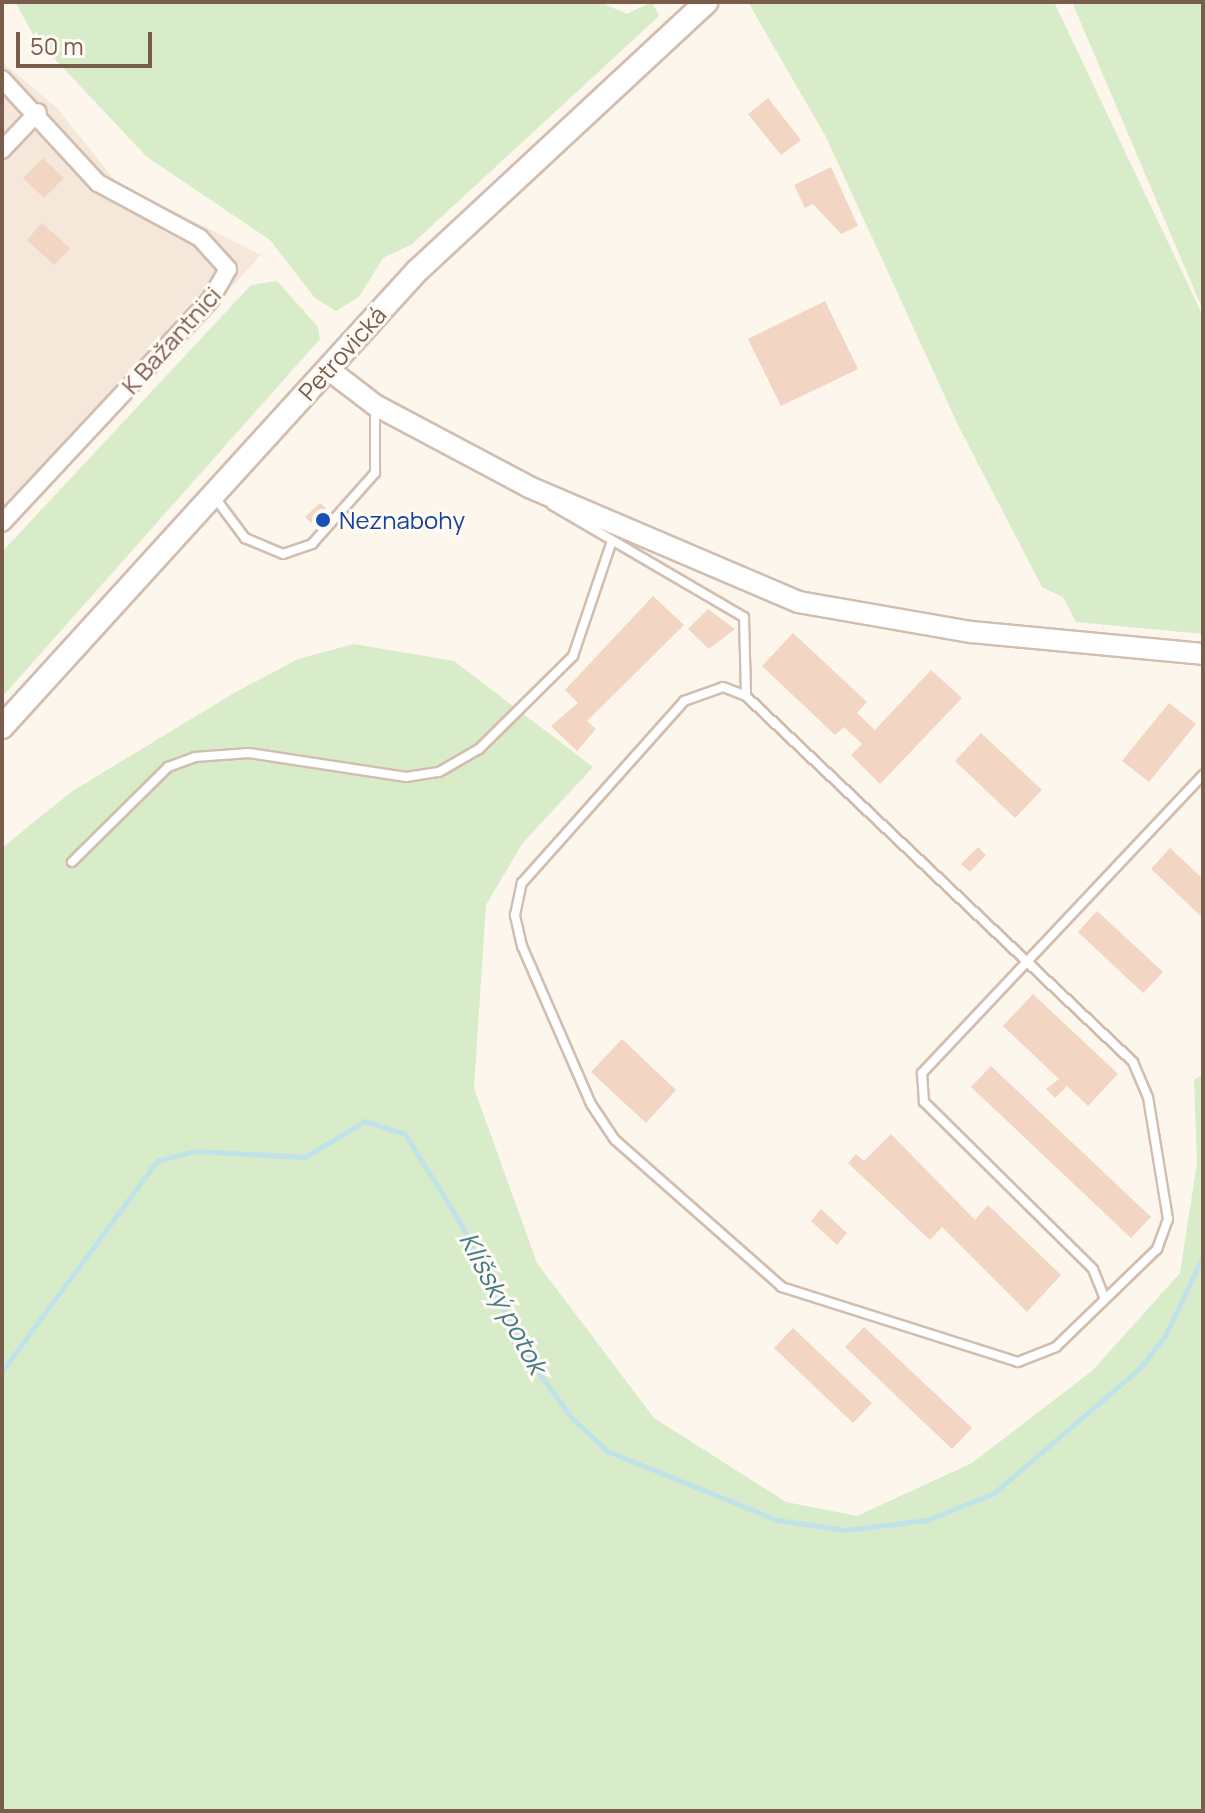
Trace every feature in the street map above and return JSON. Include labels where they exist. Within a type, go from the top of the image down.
[{"type":"main road","name":"Petrovická","points":[[2,727],[417,271],[706,2]]},
{"type":"street","points":[[2,79],[38,112],[2,150]]},
{"type":"street","name":"K Bažantnici","points":[[2,523],[211,299],[228,269],[200,238],[98,183],[38,112]]},
{"type":"street","points":[[328,369],[375,405],[529,487],[799,602],[971,632],[1203,654]]},
{"type":"lane","points":[[213,495],[245,538],[283,554],[312,544],[375,473],[375,405]]},
{"type":"lane","points":[[529,487],[611,544],[744,617],[746,696]]},
{"type":"lane","points":[[72,862],[168,767],[195,757],[249,753],[406,777],[439,772],[479,749],[573,656],[611,544]]},
{"type":"lane","points":[[723,687],[746,696],[1029,962],[1133,1062],[1148,1097],[1168,1219],[1157,1249],[1056,1347],[1018,1362],[813,1300],[782,1287],[615,1140],[591,1104],[522,946],[515,915],[522,883],[684,701],[723,687]]},
{"type":"lane","points":[[1105,1299],[1093,1269],[924,1102],[922,1073],[1203,775]]},
{"type":"shaded area","points":[[2,62],[57,108],[116,182],[261,255],[2,536]]},
{"type":"green space","points":[[15,2],[600,2],[627,14],[652,2],[659,16],[412,244],[383,258],[359,297],[336,311],[315,298],[270,240],[147,157],[35,38]]},
{"type":"green space","points":[[748,2],[1054,2],[1203,316],[1203,634],[1076,622],[1063,597],[1042,587],[958,425],[826,137]]},
{"type":"green space","points":[[1072,2],[1203,2],[1203,310],[1086,35]]},
{"type":"green space","points":[[277,281],[318,327],[320,339],[2,697],[2,552],[251,285]]},
{"type":"green space","points":[[354,644],[454,661],[593,767],[522,844],[486,905],[474,1088],[537,1263],[654,1418],[786,1502],[857,1516],[972,1463],[1093,1370],[1180,1273],[1197,1163],[1194,1080],[1203,1074],[1203,1811],[2,1811],[2,848],[71,792],[234,693],[298,659]]},
{"type":"building","points":[[768,98],[801,140],[781,155],[748,114]]},
{"type":"building","points":[[43,158],[64,178],[44,198],[23,178]]},
{"type":"building","points":[[831,167],[858,226],[841,234],[813,204],[805,208],[794,185]]},
{"type":"building","points":[[42,223],[70,248],[54,265],[27,240]]},
{"type":"building","points":[[825,301],[858,369],[781,406],[748,339]]},
{"type":"building","points":[[320,503],[326,508],[311,523],[305,517]]},
{"type":"building","points":[[653,596],[684,625],[587,721],[596,729],[577,751],[551,726],[578,703],[565,690]]},
{"type":"building","points":[[708,609],[735,629],[709,649],[688,629]]},
{"type":"building","points":[[793,633],[867,702],[857,713],[875,730],[931,670],[962,698],[880,784],[851,755],[862,744],[844,727],[835,735],[762,666]]},
{"type":"building","points":[[1169,703],[1196,724],[1149,782],[1122,761]]},
{"type":"building","points":[[981,733],[1042,790],[1015,818],[955,761]]},
{"type":"building","points":[[978,847],[986,855],[970,872],[961,864]]},
{"type":"building","points":[[1170,848],[1203,879],[1203,918],[1151,869]]},
{"type":"building","points":[[1097,911],[1163,972],[1143,993],[1078,932]]},
{"type":"building","points":[[1033,994],[1118,1074],[1088,1106],[1067,1086],[1055,1098],[1046,1089],[1059,1079],[1003,1026]]},
{"type":"building","points":[[622,1039],[676,1090],[646,1123],[591,1072]]},
{"type":"building","points":[[991,1066],[1151,1217],[1131,1238],[971,1087]]},
{"type":"building","points":[[891,1134],[975,1220],[988,1205],[1061,1275],[1027,1312],[942,1227],[930,1240],[848,1163],[856,1154],[864,1161]]},
{"type":"building","points":[[821,1209],[847,1233],[837,1245],[811,1221]]},
{"type":"building","points":[[864,1327],[972,1428],[952,1449],[845,1347]]},
{"type":"building","points":[[793,1328],[872,1403],[853,1423],[774,1348]]},
{"type":"waterway","name":"Klíšský potok","points":[[2,1371],[157,1161],[194,1151],[305,1157],[365,1121],[405,1134],[459,1221],[528,1358],[571,1417],[607,1451],[777,1520],[846,1530],[927,1520],[994,1493],[1140,1368],[1165,1336],[1203,1256]]},
{"type":"place","name":"Neznabohy","points":[[323,520]]}]
